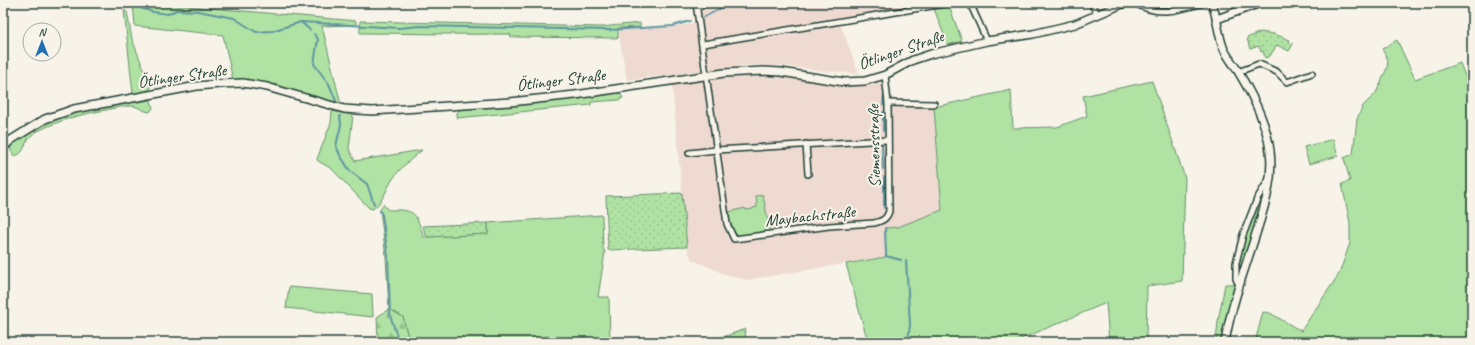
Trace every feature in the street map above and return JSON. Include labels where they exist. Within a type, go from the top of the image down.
[{"type":"street","points":[[707,3],[696,6],[703,44],[716,150]]},
{"type":"street","points":[[703,44],[950,3]]},
{"type":"street","points":[[970,3],[987,41]]},
{"type":"street","points":[[1091,3],[1098,15]]},
{"type":"street","name":"Ötlinger Straße","points":[[3,148],[11,140],[45,119],[74,109],[197,86],[220,84],[243,84],[267,87],[344,109],[372,111],[456,106],[568,96],[707,76],[763,71],[785,72],[844,82],[865,81],[885,75],[913,60],[931,54],[987,41],[1075,24],[1125,3]]},
{"type":"street","points":[[1135,3],[1152,11],[1167,12],[1181,10],[1203,3]]},
{"type":"street","points":[[1212,3],[1223,47],[1256,107],[1268,138],[1271,160],[1271,177],[1265,205],[1229,318],[1225,342]]},
{"type":"street","points":[[1217,19],[1260,3]]},
{"type":"street","points":[[1469,3],[1472,18]]},
{"type":"street","points":[[1238,72],[1259,64],[1277,72],[1287,82],[1312,73]]},
{"type":"street","name":"Siemensstraße","points":[[885,75],[888,103],[887,140],[889,207],[887,216]]},
{"type":"street","points":[[888,103],[934,104]]},
{"type":"street","points":[[689,153],[806,144],[887,140]]},
{"type":"street","points":[[806,144],[808,174]]},
{"type":"street","name":"Maybachstraße","points":[[716,150],[727,224],[734,239],[829,226],[874,223],[881,221],[887,216]]},
{"type":"street","points":[[1239,285],[1236,279],[1236,263],[1243,235],[1257,199],[1271,177]]},
{"type":"shaded area","points":[[709,3],[944,3],[838,18],[859,74],[794,67],[750,65],[627,80],[618,30],[674,27],[694,23],[698,9]]},
{"type":"shaded area","points":[[764,76],[798,79],[833,85],[867,86],[890,80],[893,107],[934,107],[942,210],[898,227],[885,228],[886,257],[746,280],[722,273],[691,259],[687,247],[672,84],[719,78]]},
{"type":"green space","points":[[133,3],[154,3],[356,21],[356,25],[322,26],[341,105],[321,101],[273,85],[233,80],[223,35],[135,26]]},
{"type":"green space","points":[[949,6],[962,41],[948,45],[934,9]]},
{"type":"green space","points":[[124,10],[127,12],[132,39],[151,88],[147,91],[133,94]]},
{"type":"green space","points":[[360,21],[601,27],[640,23],[640,27],[618,28],[618,38],[511,37],[510,34],[360,33]]},
{"type":"green space","points":[[1260,32],[1274,34],[1290,40],[1289,43],[1293,44],[1289,51],[1277,45],[1270,56],[1265,58],[1263,51],[1261,52],[1259,46],[1250,49],[1247,38]]},
{"type":"green space","points":[[1397,40],[1415,79],[1460,63],[1472,94],[1472,342],[1255,342],[1263,312],[1270,313],[1301,331],[1339,274],[1350,243],[1350,223],[1342,184],[1350,181],[1344,158],[1353,154],[1357,119],[1363,106],[1376,93],[1387,68],[1388,60],[1382,49]]},
{"type":"green space","points":[[1152,81],[1185,178],[1182,281],[1147,286],[1146,342],[1109,342],[1106,303],[1014,342],[868,342],[846,264],[886,257],[885,228],[898,227],[942,210],[934,107],[1011,90],[1013,128],[1057,127],[1087,116],[1083,96]]},
{"type":"green space","points":[[605,93],[620,93],[623,98],[619,100],[591,102],[591,105],[457,118],[457,113],[460,109]]},
{"type":"green space","points":[[151,100],[153,108],[150,112],[130,106],[71,118],[46,127],[35,133],[30,137],[20,154],[14,156],[11,151],[10,146],[37,126],[50,120],[93,108]]},
{"type":"green space","points":[[332,111],[353,115],[349,149],[355,161],[422,150],[398,172],[383,198],[373,209],[369,208],[332,169],[317,159],[331,123]]},
{"type":"green space","points":[[1333,139],[1338,156],[1309,164],[1304,147]]},
{"type":"green space","points":[[1266,187],[1238,275],[1240,253],[1246,230],[1260,196]]},
{"type":"green space","points":[[682,193],[687,247],[608,250],[606,196]]},
{"type":"green space","points":[[763,195],[770,231],[735,236],[730,222],[729,212],[745,208],[746,210],[753,209],[757,207],[756,196]]},
{"type":"green space","points":[[383,204],[388,210],[405,210],[414,214],[424,237],[488,234],[488,223],[602,215],[603,248],[605,252],[598,297],[609,297],[610,342],[409,342],[403,317],[389,309],[386,257],[380,210]]},
{"type":"green space","points":[[488,223],[488,234],[428,237],[425,234],[423,226]]},
{"type":"green space","points":[[1225,284],[1235,284],[1225,323],[1222,342],[1216,342],[1218,321]]},
{"type":"green space","points":[[289,287],[372,294],[373,317],[286,308]]},
{"type":"green space","points":[[389,309],[403,317],[409,342],[378,342],[377,317]]},
{"type":"green space","points":[[745,329],[746,342],[672,342],[723,337]]},
{"type":"waterway","points":[[127,3],[153,12],[168,14],[176,10],[198,11],[234,18],[256,32],[272,31],[301,22],[310,30]]},
{"type":"waterway","points":[[704,17],[730,3]]},
{"type":"waterway","points":[[301,22],[399,28],[419,26],[609,30],[673,26],[690,21]]},
{"type":"waterway","points":[[314,34],[318,39],[314,64],[329,84],[336,101]]},
{"type":"waterway","points":[[883,105],[884,93]]},
{"type":"waterway","points":[[883,112],[883,131]]},
{"type":"waterway","points":[[340,116],[341,125],[336,146],[350,171],[367,184],[374,204]]},
{"type":"waterway","points":[[882,144],[883,169]]},
{"type":"waterway","points":[[884,177],[884,208]]},
{"type":"waterway","points":[[380,211],[382,215],[388,256],[390,315],[399,342]]},
{"type":"waterway","points":[[885,228],[886,256],[901,260]]},
{"type":"waterway","points":[[906,261],[910,324],[908,342]]}]
